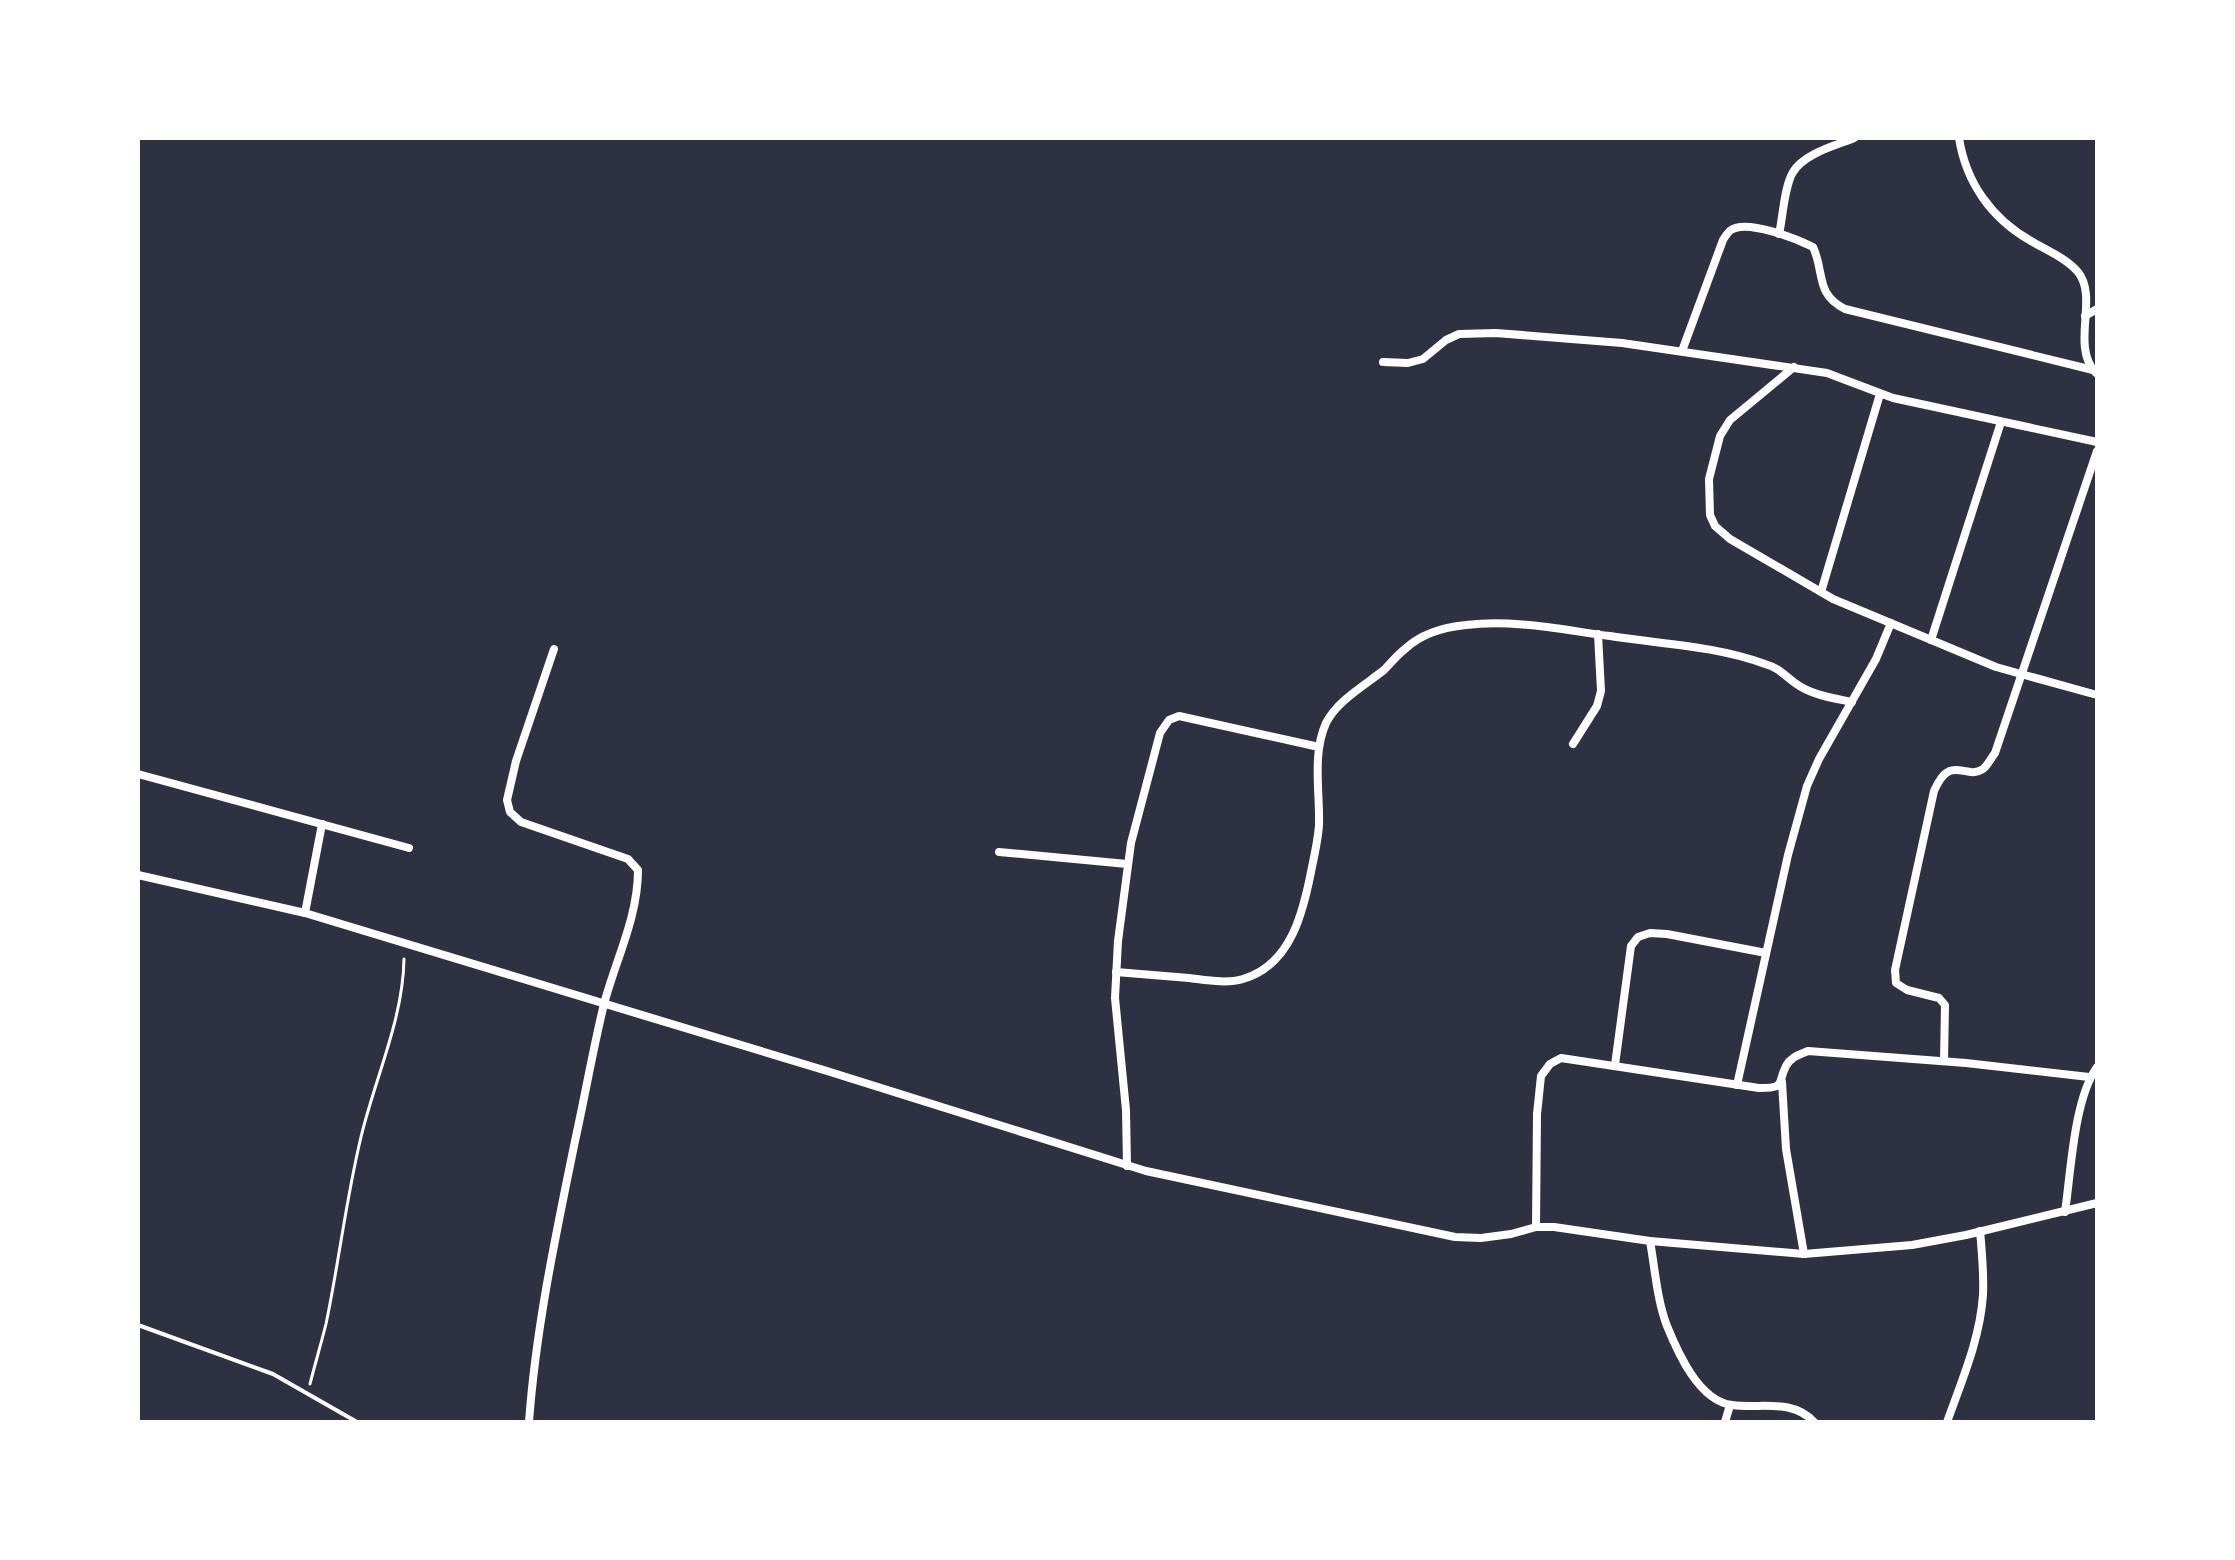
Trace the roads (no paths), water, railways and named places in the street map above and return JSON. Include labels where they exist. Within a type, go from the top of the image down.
[{"type":"street","points":[[1779,234],[1793,172],[1802,162],[1818,153],[1854,138]]},
{"type":"street","points":[[1959,138],[1967,167],[1987,205],[2021,235],[2064,260],[2078,272],[2085,284],[2086,355],[2095,372]]},
{"type":"street","points":[[1682,351],[1716,257],[1730,230],[1742,226],[1779,234],[1813,247],[1819,259],[1826,296],[1845,309],[2095,372]]},
{"type":"street","points":[[2085,316],[2097,309]]},
{"type":"street","points":[[1383,362],[1408,363],[1423,359],[1446,340],[1459,334],[1622,343],[1827,373],[1880,394],[1925,406],[2097,442]]},
{"type":"street","points":[[1794,367],[1730,420],[1720,436],[1709,479],[1710,515],[1715,526],[1730,539],[1833,599],[1996,667],[2097,695]]},
{"type":"street","points":[[1821,592],[1880,394]]},
{"type":"street","points":[[1931,640],[2001,422]]},
{"type":"street","points":[[1944,1061],[1945,1005],[1939,998],[1907,990],[1896,983],[1895,970],[1934,791],[1939,779],[1949,771],[1977,772],[1986,768],[1995,753],[2097,451]]},
{"type":"street","points":[[1116,972],[1223,981],[1242,979],[1257,973],[1285,948],[1302,909],[1315,853],[1319,828],[1319,747],[1328,719],[1406,648],[1424,636],[1464,625],[1497,623],[1692,647],[1769,665],[1811,691],[1852,702]]},
{"type":"street","points":[[1737,1085],[1791,841],[1807,786],[1876,659],[1891,623]]},
{"type":"street","points":[[1573,744],[1597,706],[1601,691],[1598,634]]},
{"type":"street","points":[[529,1422],[541,1310],[604,1003],[635,909],[638,870],[628,859],[521,822],[510,812],[507,800],[516,761],[554,649]]},
{"type":"street","points":[[1127,1166],[1126,1110],[1115,998],[1116,972],[1127,864],[1137,814],[1160,733],[1169,720],[1179,716],[1192,717],[1319,747]]},
{"type":"street","points":[[138,774],[409,848]]},
{"type":"street","points":[[305,913],[322,824]]},
{"type":"street","points":[[999,852],[1127,864]]},
{"type":"street","points":[[138,875],[305,913],[827,1071],[1127,1166],[1455,1237],[1481,1238],[1536,1227],[1554,1227],[1650,1241],[1804,1254],[1912,1245],[2097,1203]]},
{"type":"street","points":[[1615,1065],[1631,946],[1638,937],[1650,933],[1667,934],[1766,953]]},
{"type":"street","points":[[1804,1254],[1786,1149],[1782,1082],[1786,1066],[1794,1057],[1808,1051],[1944,1061],[2089,1077]]},
{"type":"street","points":[[1536,1227],[1537,1114],[1541,1076],[1550,1064],[1561,1058],[1737,1085],[1774,1088],[1782,1082]]},
{"type":"street","points":[[2065,1212],[2079,1109],[2089,1077],[2097,1067]]},
{"type":"street","points":[[1947,1422],[1978,1328],[1983,1295],[1980,1231]]},
{"type":"street","points":[[1650,1241],[1667,1326],[1691,1374],[1704,1390],[1716,1400],[1730,1405],[1799,1410],[1814,1422]]},
{"type":"street","points":[[1725,1422],[1730,1405]]},
{"type":"lane","points":[[138,1325],[273,1374],[357,1422]]}]
